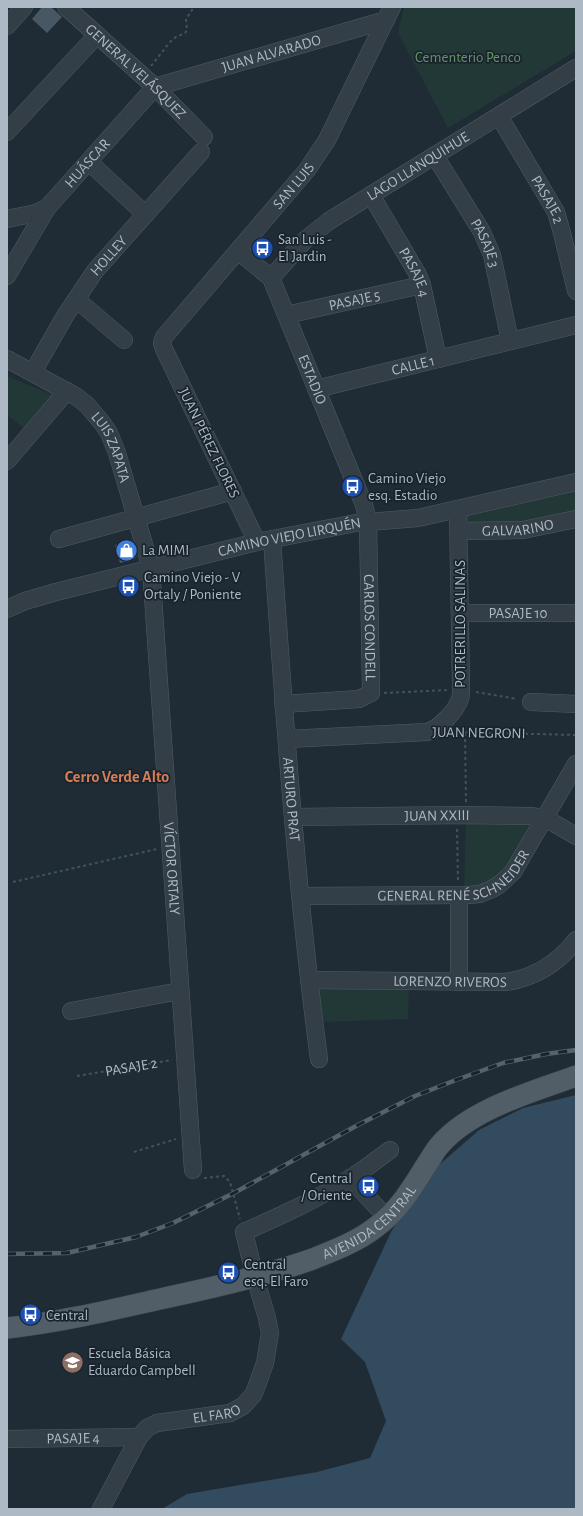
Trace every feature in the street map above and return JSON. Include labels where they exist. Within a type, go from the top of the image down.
[{"type":"main road","name":"AVENIDA CENTRAL","points":[[7,1328],[56,1322],[86,1316],[255,1277],[338,1249],[364,1236],[387,1218],[409,1193],[438,1148],[465,1123],[490,1109],[528,1093],[576,1076]]},
{"type":"street","points":[[7,26],[24,7]]},
{"type":"street","name":"GENERAL VELÁSQUEZ","points":[[66,7],[155,87],[203,144]]},
{"type":"street","name":"JUAN ALVARADO","points":[[155,87],[389,14]]},
{"type":"street","name":"SAN LUIS","points":[[162,343],[164,337],[317,157],[337,120],[389,14]]},
{"type":"street","points":[[7,132],[97,35]]},
{"type":"street","name":"LAGO LLANQUIHUE","points":[[271,278],[313,233],[329,221],[499,116],[574,75]]},
{"type":"street","name":"HUÁSCAR","points":[[7,219],[36,214],[46,208],[155,87]]},
{"type":"street","name":"PASAJE 2","points":[[499,116],[556,212],[576,291]]},
{"type":"street","name":"HOLLEY","points":[[33,372],[95,270],[145,214],[203,144]]},
{"type":"street","name":"PASAJE 3","points":[[435,156],[488,244],[492,256],[510,341]]},
{"type":"street","points":[[89,162],[145,214]]},
{"type":"street","name":"PASAJE 4","points":[[371,195],[412,262],[422,285],[438,359]]},
{"type":"street","points":[[7,276],[46,208]]},
{"type":"street","name":"ESTADIO","points":[[238,251],[271,278],[364,505],[368,521]]},
{"type":"street","name":"PASAJE 5","points":[[286,315],[422,285]]},
{"type":"street","points":[[76,299],[124,340]]},
{"type":"street","name":"CALLE 1","points":[[316,389],[576,325]]},
{"type":"street","name":"JUAN PÉREZ FLORES","points":[[162,343],[164,350],[233,491],[265,540]]},
{"type":"street","name":"LUIS ZAPATA","points":[[7,359],[67,391],[88,405],[97,415],[109,433],[117,453],[151,568]]},
{"type":"street","points":[[7,461],[67,391]]},
{"type":"street","name":"CAMINO VIEJO LIRQUÉN","points":[[9,604],[265,540],[368,521],[408,519],[576,482]]},
{"type":"street","points":[[59,539],[233,491]]},
{"type":"street","name":"POTRERILLO SALINAS","points":[[435,729],[443,722],[460,699],[461,690],[460,531],[458,509]]},
{"type":"street","name":"GALVARINO","points":[[460,531],[523,530],[576,519]]},
{"type":"street","name":"CARLOS CONDELL","points":[[283,704],[358,699],[371,693],[368,521]]},
{"type":"street","name":"ARTURO PRAT","points":[[265,540],[287,739],[300,896],[319,1059]]},
{"type":"street","name":"VÍCTOR ORTALY","points":[[151,568],[193,1170]]},
{"type":"street","name":"PASAJE 10","points":[[460,613],[576,613]]},
{"type":"street","points":[[531,702],[576,704]]},
{"type":"street","name":"JUAN NEGRONI","points":[[287,739],[427,732],[435,729]]},
{"type":"street","name":"GENERAL RENÉ SCHNEIDER","points":[[300,896],[459,896],[474,895],[486,892],[500,884],[508,877],[522,858],[576,764]]},
{"type":"street","name":"JUAN XXIII","points":[[293,816],[530,816],[544,818],[576,836]]},
{"type":"street","points":[[459,896],[459,982]]},
{"type":"street","name":"LORENZO RIVEROS","points":[[309,980],[500,982],[525,978],[536,974],[557,960],[576,940]]},
{"type":"street","points":[[72,1012],[180,991]]},
{"type":"street","points":[[244,1232],[302,1206],[350,1178],[390,1150]]},
{"type":"street","points":[[350,1178],[387,1218]]},
{"type":"street","name":"EL FARO","points":[[101,1509],[139,1437],[147,1428],[157,1424],[230,1413],[243,1406],[253,1395],[265,1364],[270,1334],[244,1232]]},
{"type":"street","name":"PASAJE 4","points":[[7,1438],[139,1437]]},
{"type":"path","points":[[143,76],[170,42],[176,37],[185,33],[186,19],[194,7]]},
{"type":"path","name":"JUAN NEGRONI","points":[[435,729],[442,732],[465,733],[576,735]]},
{"type":"path","points":[[459,896],[465,733]]},
{"type":"path","points":[[13,882],[170,846]]},
{"type":"path","name":"PASAJE 2","points":[[77,1076],[185,1058]]},
{"type":"path","points":[[134,1152],[191,1134]]},
{"type":"path","points":[[193,1170],[195,1178],[224,1176],[230,1182],[244,1232]]},
{"type":"green space","name":"Cementerio Penco","points":[[404,7],[576,7],[576,51],[448,128],[398,33]]},
{"type":"green space","points":[[7,376],[53,395],[24,428],[7,415]]},
{"type":"green space","points":[[576,491],[576,521],[465,528],[463,517]]},
{"type":"green space","points":[[466,819],[531,820],[516,862],[497,883],[464,891]]},
{"type":"green space","points":[[316,987],[409,989],[408,1019],[324,1022]]},
{"type":"water","points":[[576,1095],[576,1509],[162,1509],[187,1494],[317,1472],[370,1458],[386,1421],[365,1362],[341,1339],[391,1232],[424,1178],[479,1130],[523,1108]]},
{"type":"building","points":[[42,7],[51,7],[62,17],[47,33],[32,19]]},
{"type":"building","name":"La MIMI","points":[[132,540],[137,555],[135,559],[120,563],[115,545]]},
{"type":"railway","points":[[7,1254],[67,1253],[136,1237],[173,1223],[234,1193],[356,1126],[415,1096],[503,1063],[546,1054],[576,1050]]},
{"type":"place","name":"San Luis - El Jardin","points":[[263,248]]},
{"type":"place","name":"Camino Viejo esq. Estadio","points":[[353,487]]},
{"type":"place","name":"La MIMI","points":[[126,550]]},
{"type":"place","name":"Camino Viejo - V Ortaly / Poniente","points":[[129,586]]},
{"type":"place","name":"Central / Oriente","points":[[368,1187]]},
{"type":"place","name":"Central esq. El Faro","points":[[228,1273]]},
{"type":"place","name":"Central","points":[[31,1315]]},
{"type":"place","name":"Escuela Básica Eduardo Campbell","points":[[72,1362]]},
{"type":"district","name":"Cerro Verde Alto","points":[[117,777]]}]
